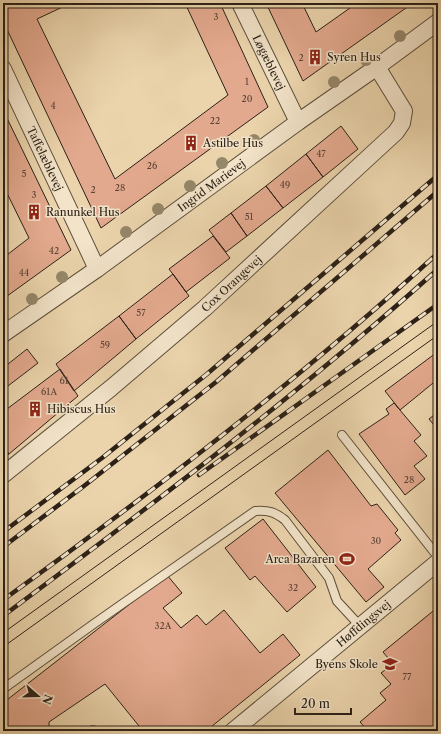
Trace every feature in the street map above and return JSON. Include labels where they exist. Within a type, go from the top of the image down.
[{"type":"street","name":"Løgæblevej","points":[[240,3],[298,122]]},
{"type":"street","name":"Ingrid Marievej","points":[[3,334],[97,269],[438,22]]},
{"type":"street","name":"Cox Orangevej","points":[[3,475],[111,388],[205,308],[396,132],[402,123],[404,112],[377,67]]},
{"type":"street","name":"Taffelæblevej","points":[[3,69],[97,269]]},
{"type":"street","name":"Høffdingsvej","points":[[233,731],[438,562]]},
{"type":"lane","points":[[342,435],[438,557]]},
{"type":"lane","points":[[3,689],[101,618],[255,511],[266,510],[276,512],[285,520],[329,578],[337,601],[360,626]]},
{"type":"building","name":"Astilbe Hus","points":[[3,3],[71,3],[37,19],[115,179],[228,95],[185,3],[220,3],[268,107],[101,228],[3,21]]},
{"type":"building","name":"Syren Hus","points":[[266,3],[302,3],[316,32],[357,3],[413,3],[303,81]]},
{"type":"building","name":"Ranunkel Hus","points":[[3,110],[71,250],[3,299],[3,258],[29,238],[3,185]]},
{"type":"building","points":[[341,126],[358,149],[323,177],[306,154]]},
{"type":"building","points":[[306,154],[323,177],[283,208],[266,186]]},
{"type":"building","points":[[266,186],[283,208],[247,236],[231,213]]},
{"type":"building","points":[[231,213],[247,236],[226,252],[209,230]]},
{"type":"building","points":[[213,236],[230,258],[186,292],[169,269]]},
{"type":"building","points":[[173,274],[189,296],[136,339],[119,316]]},
{"type":"building","name":"Hibiscus Hus","points":[[119,316],[136,339],[74,391],[56,364]]},
{"type":"building","points":[[27,349],[38,363],[4,389],[3,368]]},
{"type":"building","points":[[436,353],[438,357],[438,379],[400,410],[385,391]]},
{"type":"building","name":"Hibiscus Hus","points":[[60,369],[78,396],[9,454],[3,447],[3,412]]},
{"type":"building","points":[[394,403],[421,435],[414,441],[427,456],[414,466],[425,479],[405,495],[359,434],[389,414],[386,409]]},
{"type":"building","points":[[438,412],[438,430],[429,419]]},
{"type":"building","points":[[3,447],[9,454],[3,458]]},
{"type":"building","points":[[328,450],[371,506],[377,504],[398,530],[395,533],[401,540],[368,569],[384,587],[366,602],[275,493]]},
{"type":"building","points":[[263,519],[316,587],[287,612],[255,576],[250,580],[225,548]]},
{"type":"building","points":[[167,575],[182,593],[163,608],[181,628],[197,615],[206,625],[224,610],[260,653],[283,634],[300,655],[206,731],[143,731],[105,684],[49,722],[49,730],[3,731],[3,703]]},
{"type":"building","points":[[438,607],[438,731],[368,731],[360,722],[386,700],[380,693],[391,684],[381,673],[393,664],[383,652]]},
{"type":"tram line","points":[[3,633],[438,321]]},
{"type":"tram line","points":[[3,647],[438,335]]},
{"type":"railway","points":[[3,532],[102,458],[207,374],[438,175]]},
{"type":"railway","points":[[3,547],[84,486],[216,382],[438,191]]},
{"type":"railway","points":[[3,600],[171,475],[280,389],[333,345],[438,253]]},
{"type":"railway","points":[[3,616],[170,490],[279,404],[333,360],[438,269]]},
{"type":"railway","points":[[199,475],[438,304]]},
{"type":"place","name":"Syren Hus","points":[[315,57]]},
{"type":"place","name":"Astilbe Hus","points":[[191,143]]},
{"type":"place","name":"Ranunkel Hus","points":[[34,212]]},
{"type":"place","name":"Hibiscus Hus","points":[[35,409]]},
{"type":"place","name":"Arca Bazaren","points":[[347,559]]},
{"type":"place","name":"Byens Skole","points":[[390,664]]}]
